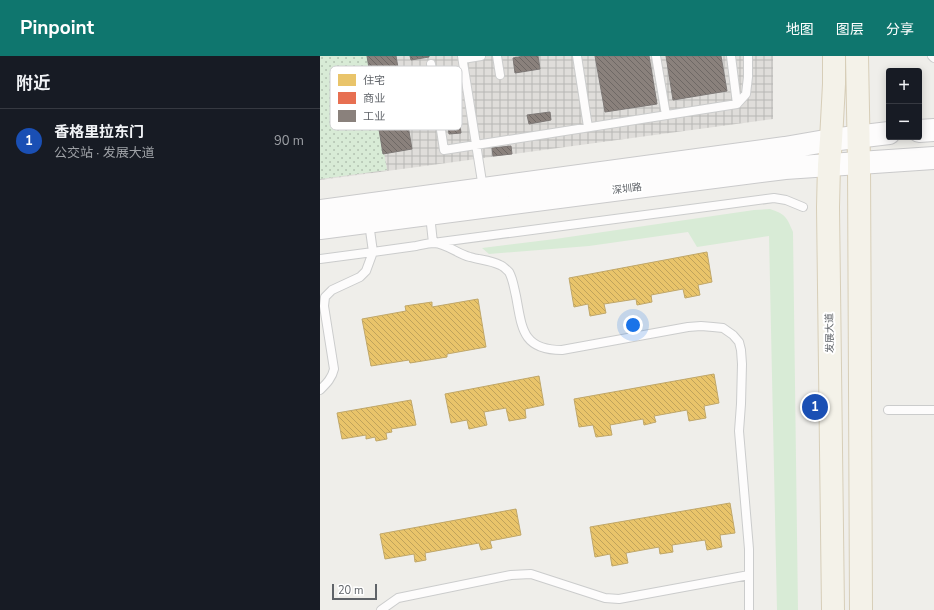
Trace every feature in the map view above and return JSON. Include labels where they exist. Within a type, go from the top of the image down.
[{"type":"main road","name":"发展大道","points":[[834,56],[832,140],[829,165],[828,207],[834,610]]},
{"type":"main road","points":[[857,56],[858,137],[860,163],[861,610]]},
{"type":"street","points":[[922,131],[934,130]]},
{"type":"street","name":"深圳路","points":[[320,211],[886,133]]},
{"type":"street","name":"深圳路","points":[[320,228],[785,168],[934,158]]},
{"type":"lane","points":[[481,56],[462,58],[483,189]]},
{"type":"lane","points":[[497,56],[500,75]]},
{"type":"lane","points":[[577,56],[588,127]]},
{"type":"lane","points":[[656,56],[666,115]]},
{"type":"lane","points":[[731,56],[737,104]]},
{"type":"lane","points":[[441,130],[444,150],[737,104],[746,94],[748,56]]},
{"type":"lane","points":[[320,259],[774,198],[786,200],[803,207]]},
{"type":"lane","points":[[430,214],[434,243]]},
{"type":"lane","points":[[320,390],[328,382],[334,369],[324,306],[325,297],[332,290],[360,277],[366,272],[373,252],[369,222]]},
{"type":"lane","points":[[434,243],[446,246],[460,254],[494,262],[502,266],[509,273],[514,287],[524,332],[536,345],[549,350],[562,350],[688,327],[713,326],[724,328],[733,334],[739,342],[742,364],[739,431],[749,549],[750,610]]},
{"type":"lane","points":[[888,410],[934,410]]},
{"type":"lane","points":[[381,610],[398,598],[511,576],[531,574],[605,598],[619,599],[749,575]]},
{"type":"shaded area","points":[[320,56],[773,56],[773,119],[320,180]]},
{"type":"green space","points":[[320,56],[367,56],[369,66],[330,66],[330,130],[380,130],[387,170],[320,179]]},
{"type":"green space","points":[[770,209],[785,217],[793,232],[798,610],[777,610],[769,236],[697,247],[688,232],[589,246],[489,254],[482,248]]},
{"type":"building: 住宅","points":[[707,252],[712,282],[698,285],[700,295],[685,298],[683,289],[651,295],[652,302],[637,305],[636,299],[604,304],[606,313],[590,316],[588,304],[574,307],[569,278]]},
{"type":"building: 住宅","points":[[478,299],[486,347],[447,354],[447,357],[410,363],[409,360],[371,366],[362,319],[406,311],[405,306],[432,302],[432,307]]},
{"type":"building: 住宅","points":[[714,374],[719,403],[704,406],[706,418],[689,421],[687,410],[654,416],[656,422],[644,425],[643,419],[610,425],[612,435],[596,437],[593,425],[579,427],[574,399]]},
{"type":"building: 住宅","points":[[539,376],[544,405],[525,409],[526,418],[509,421],[506,408],[484,412],[487,425],[469,429],[467,420],[451,423],[445,394]]},
{"type":"building: 住宅","points":[[411,400],[416,425],[391,429],[392,432],[386,433],[387,439],[376,441],[375,437],[366,439],[366,435],[342,439],[337,413]]},
{"type":"building: 住宅","points":[[730,503],[735,533],[720,535],[722,547],[707,550],[705,540],[672,545],[673,552],[660,554],[659,547],[626,553],[628,563],[612,566],[610,554],[595,557],[590,527]]},
{"type":"building: 住宅","points":[[516,509],[521,535],[490,541],[492,548],[481,550],[479,543],[425,553],[426,560],[415,562],[414,554],[385,559],[380,534]]},
{"type":"building: 工业","points":[[367,56],[396,56],[398,66],[369,66]]},
{"type":"building: 工业","points":[[410,56],[429,56],[429,57],[411,60]]},
{"type":"building: 工业","points":[[538,56],[540,69],[515,73],[513,58]]},
{"type":"building: 工业","points":[[595,56],[649,56],[657,104],[605,112]]},
{"type":"building: 工业","points":[[666,56],[721,56],[727,91],[673,100]]},
{"type":"building: 工业","points":[[550,112],[551,120],[529,124],[527,115]]},
{"type":"building: 工业","points":[[379,130],[409,130],[412,149],[383,154]]},
{"type":"building: 工业","points":[[448,130],[461,130],[461,133],[449,134]]},
{"type":"building: 工业","points":[[511,146],[512,154],[493,156],[492,148]]},
{"type":"place","name":"香格里拉东门","points":[[815,407]]}]
